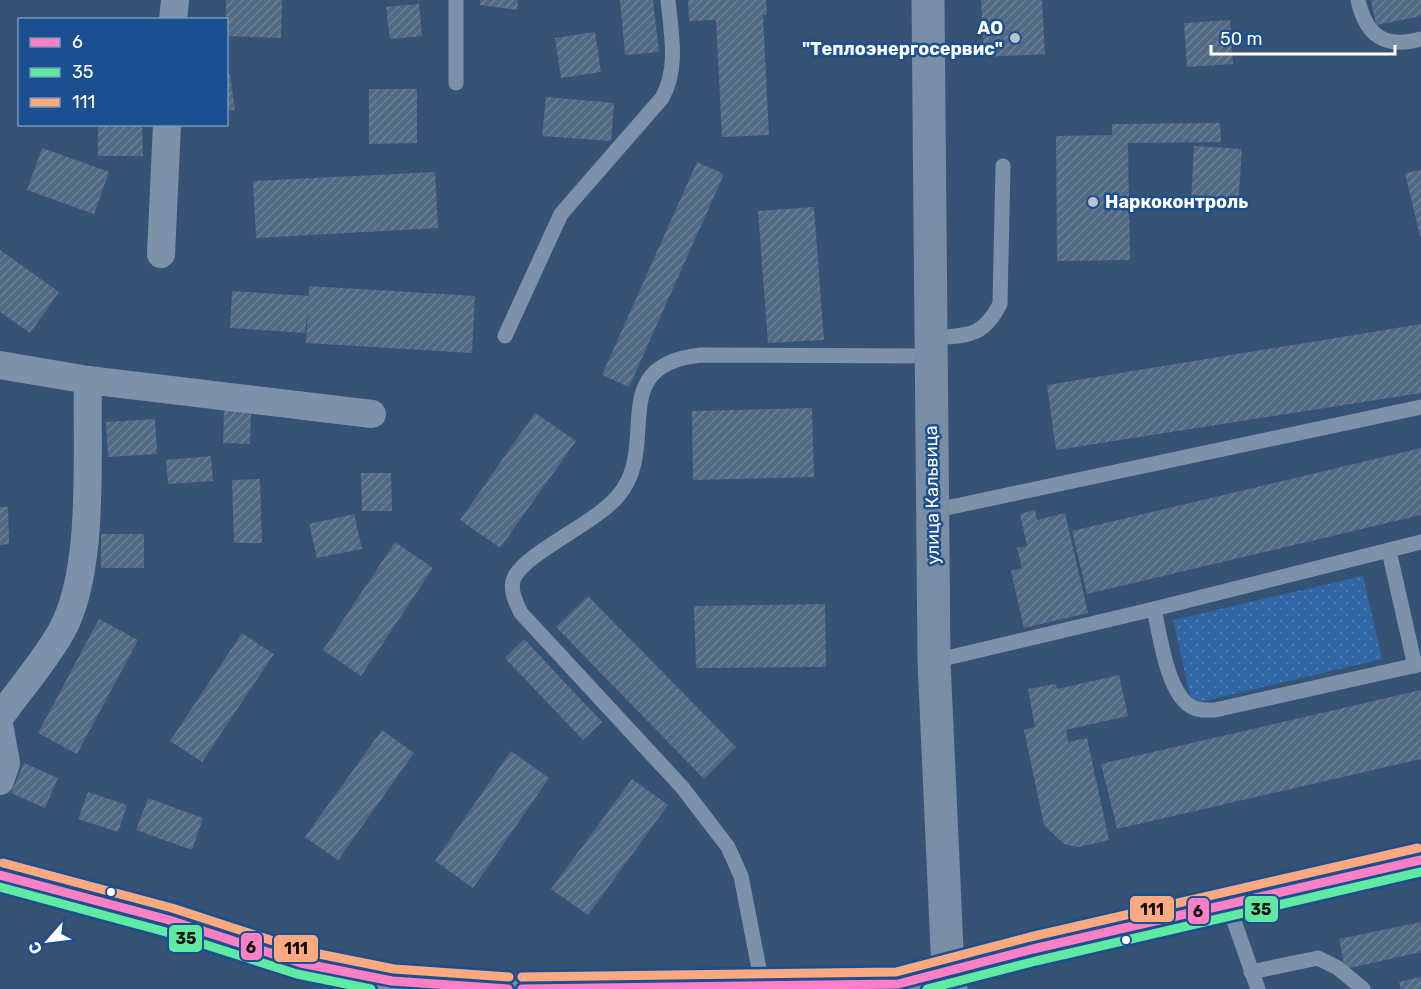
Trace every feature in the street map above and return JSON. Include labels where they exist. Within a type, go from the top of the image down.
[{"type":"main road","name":"улица Кальвица","points":[[928,0],[934,661],[949,980]]},
{"type":"main road","points":[[522,989],[711,987],[762,984],[898,984],[949,980],[1228,904],[1421,860]]},
{"type":"main road","points":[[0,875],[169,921],[301,963],[392,981],[490,988]]},
{"type":"street","points":[[173,18],[175,0]]},
{"type":"street","points":[[161,254],[167,126]]},
{"type":"street","points":[[0,365],[88,380],[372,414]]},
{"type":"street","points":[[0,717],[61,631],[74,602],[85,540],[88,380]]},
{"type":"street","points":[[0,729],[6,763],[0,781]]},
{"type":"lane","points":[[456,0],[456,83]]},
{"type":"lane","points":[[505,336],[561,214],[662,98],[670,83],[673,62],[668,0]]},
{"type":"lane","points":[[1358,0],[1366,26],[1378,37],[1392,43],[1421,39]]},
{"type":"lane","points":[[762,984],[741,876],[728,847],[682,787],[521,613],[513,593],[513,578],[528,562],[598,515],[618,496],[631,478],[643,386],[659,368],[677,358],[701,355],[931,347],[981,330],[989,324],[1000,304],[1003,166]]},
{"type":"lane","points":[[932,511],[1421,407]]},
{"type":"lane","points":[[934,661],[1421,542]]},
{"type":"lane","points":[[1154,609],[1173,684],[1184,700],[1201,710],[1215,710],[1418,665],[1389,551]]},
{"type":"lane","points":[[1228,904],[1258,989]]},
{"type":"lane","points":[[1251,972],[1318,958],[1338,968],[1363,989]]},
{"type":"shaded area","points":[[1363,576],[1382,659],[1192,704],[1173,620]]},
{"type":"building","points":[[226,0],[282,0],[281,38],[228,36],[228,18],[226,18]]},
{"type":"building","points":[[480,0],[518,0],[517,10],[480,5]]},
{"type":"building","points":[[620,0],[653,0],[659,52],[625,55]]},
{"type":"building","points":[[688,0],[766,0],[767,15],[763,15],[769,135],[722,137],[716,20],[689,21]]},
{"type":"building","points":[[981,0],[1042,0],[1045,54],[984,57]]},
{"type":"building","points":[[1371,0],[1421,0],[1421,16],[1376,25]]},
{"type":"building","points":[[419,4],[422,36],[390,39],[386,7]]},
{"type":"building","points":[[1230,20],[1233,64],[1187,67],[1184,23]]},
{"type":"building","points":[[595,32],[601,72],[561,78],[555,38]]},
{"type":"building","points":[[228,74],[230,74],[235,110],[228,111]]},
{"type":"building","points":[[369,89],[417,89],[417,143],[369,144]]},
{"type":"building","points":[[546,97],[614,103],[611,141],[542,136]]},
{"type":"building","name":"Наркоконтроль","points":[[1220,123],[1221,142],[1128,143],[1130,260],[1057,261],[1056,136],[1112,135],[1112,124]]},
{"type":"building","points":[[98,126],[142,126],[143,156],[98,156]]},
{"type":"building","points":[[1194,146],[1242,149],[1238,206],[1191,203]]},
{"type":"building","points":[[42,148],[109,172],[94,214],[27,190]]},
{"type":"building","points":[[697,162],[724,174],[629,387],[602,375]]},
{"type":"building","points":[[1421,170],[1421,236],[1420,236],[1405,173]]},
{"type":"building","points":[[435,172],[438,228],[256,238],[253,181]]},
{"type":"building","points":[[814,207],[824,340],[768,343],[758,211]]},
{"type":"building","points":[[0,250],[59,292],[30,333],[0,312]]},
{"type":"building","points":[[309,286],[475,296],[472,353],[306,343],[308,308],[305,333],[230,328],[232,291],[309,296]]},
{"type":"building","points":[[1421,324],[1421,393],[1056,450],[1047,385]]},
{"type":"building","points":[[812,408],[814,477],[693,480],[692,411]]},
{"type":"building","points":[[224,409],[251,410],[250,444],[223,443]]},
{"type":"building","points":[[535,413],[576,441],[500,548],[460,520]]},
{"type":"building","points":[[155,419],[157,454],[108,457],[106,422]]},
{"type":"building","points":[[1421,448],[1421,515],[1087,594],[1072,531]]},
{"type":"building","points":[[211,456],[213,481],[168,484],[166,460]]},
{"type":"building","points":[[361,473],[391,473],[392,511],[362,511]]},
{"type":"building","points":[[260,479],[262,543],[234,543],[232,480]]},
{"type":"building","points":[[0,507],[8,507],[9,544],[0,545]]},
{"type":"building","points":[[1035,510],[1037,520],[1065,513],[1088,613],[1024,628],[1011,571],[1022,568],[1017,548],[1027,546],[1020,514]]},
{"type":"building","points":[[354,514],[362,549],[317,558],[309,524]]},
{"type":"building","points":[[101,534],[144,534],[144,568],[101,568]]},
{"type":"building","points":[[395,542],[433,568],[361,676],[323,650]]},
{"type":"building","points":[[588,596],[736,747],[704,779],[556,627]]},
{"type":"building","points":[[825,604],[826,667],[696,668],[694,606]]},
{"type":"building","points":[[99,619],[138,640],[77,754],[38,733]]},
{"type":"building","points":[[242,633],[274,654],[202,762],[170,741]]},
{"type":"building","points":[[524,639],[602,722],[583,740],[505,658]]},
{"type":"building","points":[[1119,675],[1128,716],[1066,730],[1068,742],[1087,738],[1109,840],[1078,847],[1064,844],[1044,825],[1024,730],[1035,727],[1028,689],[1056,684],[1057,689]]},
{"type":"building","points":[[1421,690],[1421,759],[1117,829],[1101,764]]},
{"type":"building","points":[[382,730],[414,753],[338,860],[305,837]]},
{"type":"building","points":[[511,751],[549,778],[473,888],[435,861]]},
{"type":"building","points":[[24,763],[58,778],[45,808],[11,793]]},
{"type":"building","points":[[632,779],[668,805],[588,915],[551,889]]},
{"type":"building","points":[[88,792],[127,805],[118,832],[78,819]]},
{"type":"building","points":[[148,798],[203,818],[192,850],[136,830]]},
{"type":"building","points":[[1421,922],[1421,952],[1345,969],[1339,939]]},
{"type":"building","points":[[1421,977],[1421,989],[1401,989],[1399,982]]},
{"type":"transit line","name":"111","points":[[522,977],[896,972],[1030,937],[1418,848]]},
{"type":"transit line","name":"6","points":[[522,989],[898,984],[1033,949],[1421,860]]},
{"type":"transit line","name":"111","points":[[3,863],[172,908],[304,951],[394,969],[509,977]]},
{"type":"transit line","name":"35","points":[[927,989],[1036,961],[1421,872]]},
{"type":"transit line","name":"6","points":[[0,875],[169,920],[301,963],[392,981],[508,989]]},
{"type":"transit line","name":"35","points":[[0,887],[166,932],[297,974],[371,989]]},
{"type":"place","name":"АО \"Теплоэнергосервис\"","points":[[1015,38]]},
{"type":"place","name":"Наркоконтроль","points":[[1093,202]]}]
